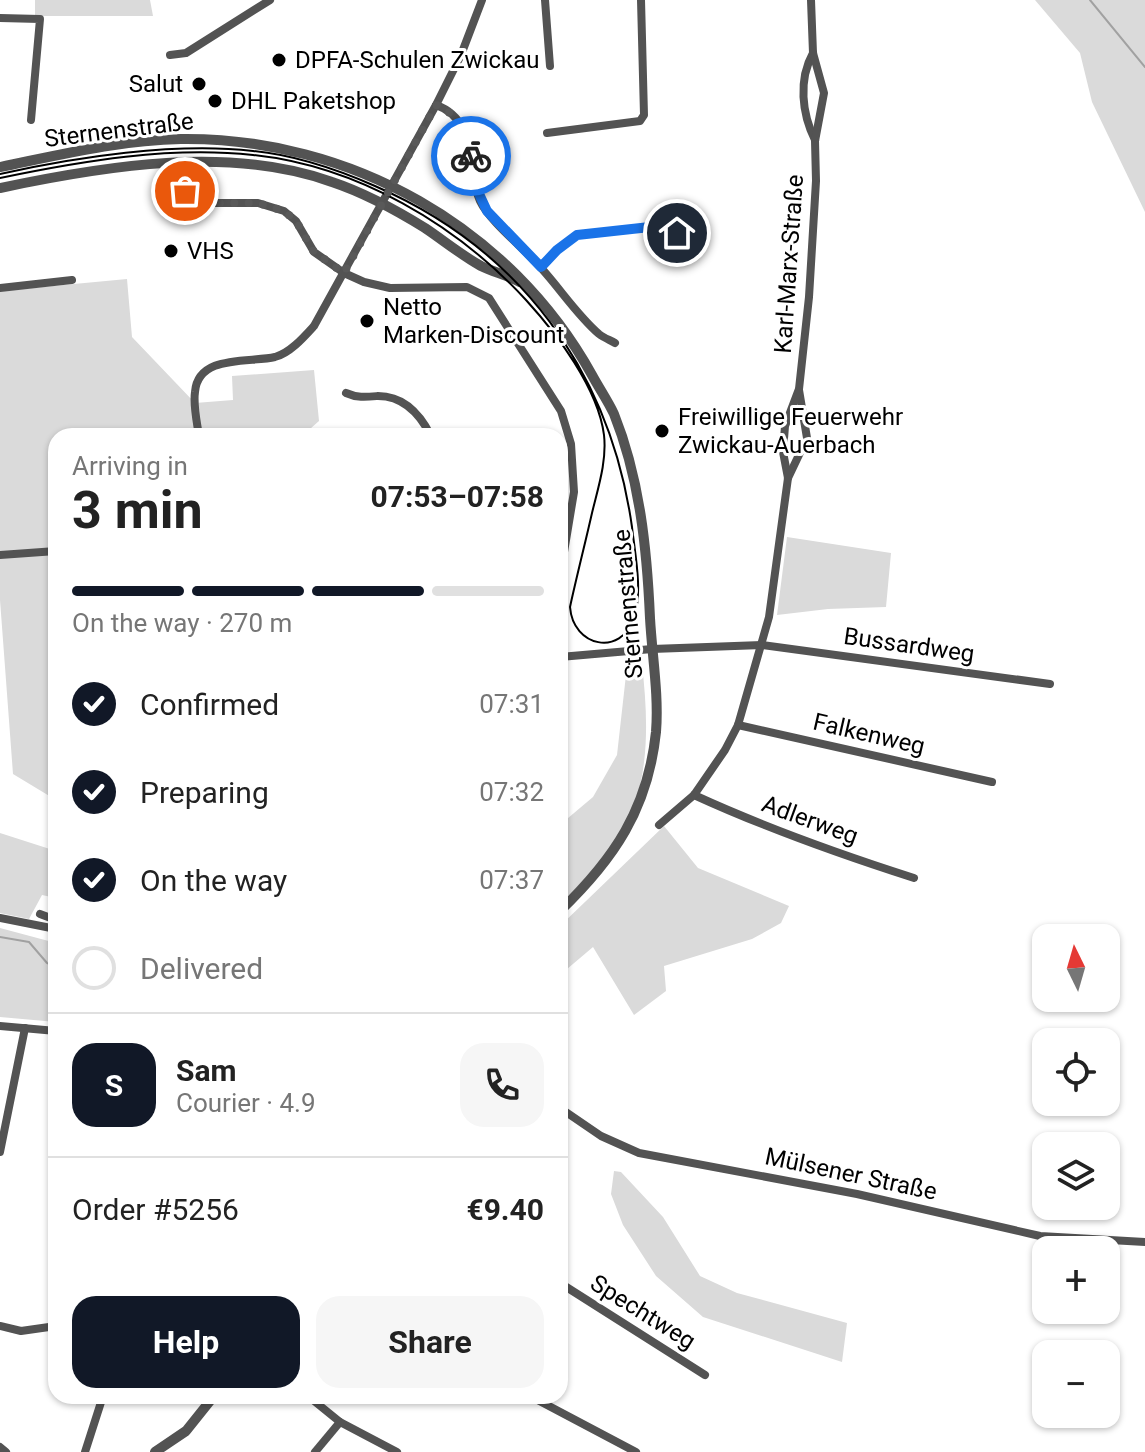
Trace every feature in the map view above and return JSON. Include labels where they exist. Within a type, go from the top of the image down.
[{"type":"street","points":[[170,55],[186,53],[270,0]]},
{"type":"street","points":[[198,428],[195,390],[200,376],[221,362],[277,356],[314,326],[436,105],[461,55],[482,0]]},
{"type":"street","points":[[545,0],[550,66]]},
{"type":"street","points":[[547,133],[640,121],[644,115],[641,0]]},
{"type":"street","name":"Karl-Marx-Straße","points":[[788,478],[783,452],[785,426],[799,389],[810,283],[816,181],[815,141],[824,93],[813,53],[811,0]]},
{"type":"street","points":[[0,18],[40,19],[31,120]]},
{"type":"street","name":"Karl-Marx-Straße","points":[[813,53],[808,61],[803,96],[805,119],[815,141]]},
{"type":"street","points":[[436,105],[445,108],[462,126],[469,144],[474,183],[487,211],[600,334],[615,343]]},
{"type":"street","name":"Sternenstraße","points":[[0,167],[117,145],[180,139],[255,143],[315,156],[392,185],[456,222],[493,251],[535,292],[580,352],[613,413],[638,497],[648,577],[652,649],[656,730],[647,780],[622,841],[568,903]]},
{"type":"street","name":"Sternenstraße","points":[[0,188],[97,171],[223,162],[301,173],[330,181],[382,203],[483,267],[513,278],[535,292]]},
{"type":"street","points":[[206,203],[258,203],[284,211],[296,221],[314,252],[344,273],[387,287],[467,287],[489,298],[561,411],[566,428]]},
{"type":"street","points":[[541,267],[577,235],[659,226],[669,226],[677,233]]},
{"type":"street","points":[[0,288],[72,280]]},
{"type":"street","name":"Karl-Marx-Straße","points":[[659,825],[694,795],[738,725],[769,617],[788,478],[807,438],[799,389]]},
{"type":"street","points":[[346,393],[355,397],[390,396],[400,400],[416,411],[426,428]]},
{"type":"street","points":[[568,434],[574,492],[568,505]]},
{"type":"street","points":[[0,555],[48,552]]},
{"type":"street","name":"Bussardweg","points":[[568,656],[652,649],[762,645],[1050,684]]},
{"type":"street","name":"Falkenweg","points":[[738,725],[992,782]]},
{"type":"street","name":"Adlerweg","points":[[694,795],[829,850],[914,878]]},
{"type":"street","points":[[40,914],[48,919]]},
{"type":"street","points":[[0,918],[48,923]]},
{"type":"street","points":[[0,1026],[48,1030]]},
{"type":"street","points":[[0,1152],[25,1028]]},
{"type":"street","name":"Mülsener Straße","points":[[568,1113],[601,1136],[639,1153],[857,1194],[1040,1236],[1145,1242]]},
{"type":"street","name":"Spechtweg","points":[[568,1288],[705,1375]]},
{"type":"street","points":[[0,1326],[21,1331],[48,1327]]},
{"type":"street","points":[[85,1452],[100,1404]]},
{"type":"street","points":[[155,1452],[186,1431],[208,1404]]},
{"type":"street","points":[[318,1404],[340,1422],[397,1452]]},
{"type":"street","points":[[545,1404],[636,1452]]},
{"type":"street","points":[[315,1452],[340,1422]]},
{"type":"street","points":[[0,1447],[6,1452]]},
{"type":"shaded area","points":[[35,0],[150,0],[153,16],[35,16]]},
{"type":"shaded area","points":[[1035,0],[1145,0],[1145,212],[1092,102],[1080,53]]},
{"type":"shaded area","points":[[127,279],[132,337],[195,403],[233,400],[232,376],[314,370],[319,421],[311,428],[48,428],[48,795],[13,774],[0,600],[0,291]]},
{"type":"shaded area","points":[[787,537],[891,553],[886,607],[777,615]]},
{"type":"shaded area","points":[[642,665],[646,735],[641,781],[626,824],[614,844],[568,896],[568,818],[593,797],[617,755],[627,666]]},
{"type":"shaded area","points":[[664,826],[698,868],[789,906],[781,923],[752,939],[664,966],[666,991],[634,1015],[593,947],[568,968],[568,918]]},
{"type":"shaded area","points":[[0,833],[48,848],[48,896],[42,895],[29,919],[0,913]]},
{"type":"shaded area","points":[[0,928],[48,941],[48,1021],[0,1017]]},
{"type":"shaded area","points":[[614,1171],[621,1172],[663,1217],[700,1276],[737,1293],[847,1323],[842,1362],[703,1317],[656,1276],[623,1225],[611,1194]]},
{"type":"waterway","points":[[1090,0],[1145,67]]},
{"type":"waterway","points":[[0,937],[29,942],[48,964]]},
{"type":"tram line","points":[[0,174],[93,157],[159,150],[191,148],[269,153],[315,164],[375,186],[427,212],[473,244],[514,280],[550,322],[579,367],[603,417],[621,470],[636,561],[637,608],[628,630],[619,638],[598,642],[579,631],[570,607],[604,455],[604,435],[594,399],[563,345],[526,300],[468,247],[402,203],[367,186],[292,161],[253,155],[158,154],[94,161],[0,178]]},
{"type":"way so far","points":[[185,191],[187,201],[192,203],[258,203],[284,211],[296,221],[314,252],[344,273],[436,105],[445,108],[462,126],[471,156]]},
{"type":"place","name":"DPFA-Schulen Zwickau","points":[[279,60]]},
{"type":"place","name":"Salut","points":[[199,84]]},
{"type":"place","name":"DHL Paketshop","points":[[215,101]]},
{"type":"place","name":"VHS","points":[[171,251]]},
{"type":"place","name":"Netto Marken-Discount","points":[[367,321]]},
{"type":"place","name":"Freiwillige Feuerwehr Zwickau-Auerbach","points":[[662,431]]},
{"type":"route","points":[[471,156],[480,201],[541,267],[577,235],[659,226],[669,226],[677,233]]}]
